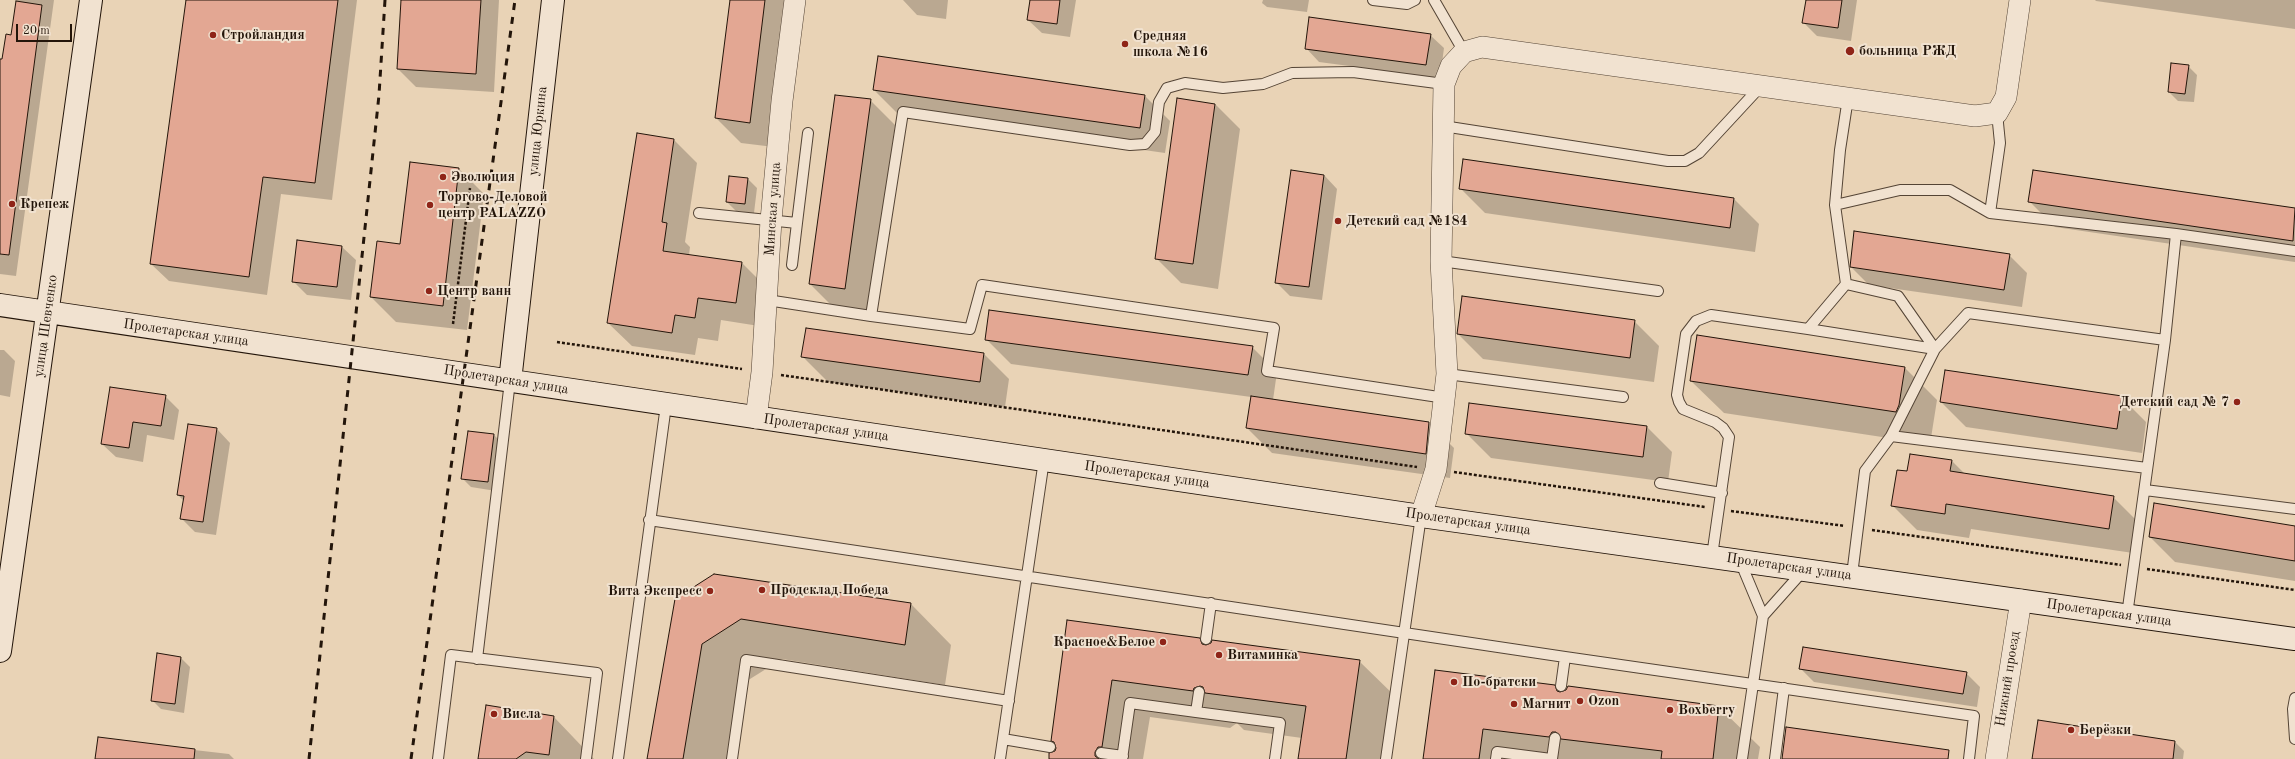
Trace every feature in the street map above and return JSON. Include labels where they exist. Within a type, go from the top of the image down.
[{"type":"main road","name":"улица Шевченко","points":[[0,651],[48,313],[90,0]]},
{"type":"main road","name":"улица Юркина","points":[[510,381],[553,0]]},
{"type":"main road","name":"Пролетарская улица","points":[[0,305],[1421,516],[2295,639]]},
{"type":"street","name":"Минская улица","points":[[756,418],[762,372],[771,220],[782,101],[795,0]]},
{"type":"street","points":[[1421,516],[1436,469],[1447,374],[1441,261],[1444,84],[1451,66],[1464,52],[1482,47],[1975,116],[1997,113],[2006,97],[2020,0]]},
{"type":"street","name":"Нижний проезд","points":[[1996,759],[2020,600]]},
{"type":"lane","points":[[1373,0],[1407,4],[1415,0]]},
{"type":"lane","points":[[1434,0],[1464,52]]},
{"type":"lane","points":[[871,316],[903,112],[1130,145],[1145,144],[1154,132],[1159,102],[1167,88],[1185,83],[1223,88],[1263,84],[1292,73],[1353,72],[1444,84]]},
{"type":"lane","points":[[1443,126],[1668,161],[1685,161],[1699,153],[1761,86]]},
{"type":"lane","points":[[1808,329],[1846,284],[1835,205],[1840,150],[1848,98]]},
{"type":"lane","points":[[1990,214],[2000,143],[1997,113]]},
{"type":"lane","points":[[792,265],[808,133]]},
{"type":"lane","points":[[1835,205],[1900,190],[1950,190],[1990,214],[2176,234],[2295,251]]},
{"type":"lane","points":[[699,213],[797,223]]},
{"type":"lane","points":[[2127,615],[2165,340],[2176,234]]},
{"type":"lane","points":[[1441,261],[1658,291]]},
{"type":"lane","points":[[1846,284],[1898,296],[1935,349]]},
{"type":"lane","points":[[767,300],[970,329],[982,285],[990,286],[1274,328],[1267,371],[1445,398]]},
{"type":"lane","points":[[1852,576],[1865,472],[1891,436],[1935,349],[1968,313],[2165,340]]},
{"type":"lane","points":[[1712,556],[1729,437],[1723,428],[1715,422],[1683,409],[1677,395],[1686,334],[1696,321],[1711,315],[1935,349]]},
{"type":"lane","points":[[1447,374],[1623,397]]},
{"type":"lane","points":[[476,659],[510,381]]},
{"type":"lane","points":[[618,759],[649,520],[666,405]]},
{"type":"lane","points":[[1891,436],[2147,468]]},
{"type":"lane","points":[[1000,759],[1044,460]]},
{"type":"lane","points":[[1660,483],[1722,493]]},
{"type":"lane","points":[[2145,490],[2295,509]]},
{"type":"lane","points":[[1386,759],[1421,516]]},
{"type":"lane","points":[[649,520],[1564,657],[1974,716],[1968,759]]},
{"type":"lane","points":[[1739,560],[1763,616],[1742,759]]},
{"type":"lane","points":[[1763,616],[1804,570]]},
{"type":"lane","points":[[1206,639],[1211,603]]},
{"type":"lane","points":[[438,759],[451,655],[597,673],[586,759]]},
{"type":"lane","points":[[1562,686],[1564,657]]},
{"type":"lane","points":[[732,759],[746,660],[1009,700]]},
{"type":"lane","points":[[1775,759],[1784,688]]},
{"type":"lane","points":[[1196,712],[1199,692]]},
{"type":"lane","points":[[2295,698],[2295,739]]},
{"type":"lane","points":[[1101,753],[1122,757],[1130,702],[1280,723],[1275,759]]},
{"type":"lane","points":[[1496,759],[1497,752],[1552,759],[1555,738]]},
{"type":"lane","points":[[1003,739],[1050,747]]},
{"type":"path","points":[[453,324],[470,188]]},
{"type":"building","points":[[186,0],[338,0],[315,183],[263,177],[249,277],[150,264]]},
{"type":"building","points":[[401,0],[481,0],[476,74],[397,69]]},
{"type":"building","points":[[730,0],[765,0],[750,123],[715,118]]},
{"type":"building","points":[[1030,0],[1060,0],[1057,24],[1027,20]]},
{"type":"building","points":[[1806,0],[1842,0],[1838,28],[1802,23]]},
{"type":"building","points":[[16,1],[42,5],[9,255],[0,254],[0,59],[2,59],[6,34],[11,35]]},
{"type":"building","points":[[1309,17],[1431,34],[1426,65],[1305,49]]},
{"type":"building","points":[[878,56],[1145,95],[1140,128],[873,90]]},
{"type":"building","points":[[2171,63],[2189,65],[2185,94],[2168,92]]},
{"type":"building","points":[[835,95],[871,99],[845,289],[809,284]]},
{"type":"building","points":[[1177,98],[1215,104],[1193,264],[1155,259]]},
{"type":"building","points":[[637,133],[674,139],[662,222],[667,223],[663,251],[742,262],[736,303],[698,298],[695,318],[675,315],[672,333],[607,323]]},
{"type":"building","points":[[1463,159],[1734,198],[1730,228],[1459,189]]},
{"type":"building","name":"Торгово-Деловой центр PALAZZO","points":[[410,162],[459,168],[443,306],[370,297],[377,241],[400,244]]},
{"type":"building","points":[[1291,170],[1324,175],[1309,287],[1275,283]]},
{"type":"building","points":[[2033,170],[2295,208],[2293,241],[2028,202]]},
{"type":"building","points":[[729,176],[748,178],[745,204],[726,202]]},
{"type":"building","points":[[1854,231],[2010,254],[2004,290],[1850,267]]},
{"type":"building","points":[[297,240],[342,246],[337,287],[292,282]]},
{"type":"building","points":[[1462,296],[1635,320],[1630,358],[1457,334]]},
{"type":"building","points":[[989,310],[1253,346],[1248,375],[985,340]]},
{"type":"building","points":[[806,328],[984,353],[980,382],[801,357]]},
{"type":"building","points":[[1697,335],[1905,367],[1899,405],[1896,412],[1690,381]]},
{"type":"building","points":[[1945,370],[2122,396],[2117,429],[1940,402]]},
{"type":"building","points":[[110,387],[166,395],[161,426],[133,422],[129,448],[101,444]]},
{"type":"building","points":[[1251,396],[1429,422],[1426,454],[1246,428]]},
{"type":"building","points":[[1469,403],[1647,426],[1643,457],[1465,434]]},
{"type":"building","points":[[188,424],[217,428],[203,522],[180,519],[184,496],[177,495]]},
{"type":"building","points":[[468,431],[494,434],[488,482],[461,479]]},
{"type":"building","points":[[1910,454],[1952,460],[1950,471],[2114,496],[2109,529],[1946,504],[1945,514],[1891,506],[1897,470],[1907,471]]},
{"type":"building","points":[[2154,503],[2295,526],[2295,561],[2149,537]]},
{"type":"building","points":[[714,574],[911,603],[905,645],[741,619],[702,644],[683,759],[647,759],[675,599]]},
{"type":"building","points":[[1067,620],[1200,638],[1202,644],[1206,645],[1211,643],[1212,640],[1360,660],[1346,759],[1298,759],[1306,706],[1205,693],[1203,687],[1200,686],[1194,688],[1193,691],[1112,680],[1102,747],[1098,747],[1095,752],[1095,756],[1099,759],[1049,759],[1049,753],[1055,751],[1056,748],[1054,742],[1051,741]]},
{"type":"building","points":[[1803,647],[1967,672],[1963,694],[1799,669]]},
{"type":"building","points":[[157,653],[181,657],[175,704],[151,701]]},
{"type":"building","points":[[1435,670],[1555,685],[1557,691],[1560,692],[1566,690],[1568,686],[1719,706],[1713,759],[1661,759],[1662,751],[1561,739],[1556,732],[1552,732],[1549,737],[1483,729],[1479,759],[1423,759]]},
{"type":"building","points":[[486,705],[554,716],[549,755],[526,752],[516,759],[478,759]]},
{"type":"building","name":"Берёзки","points":[[2038,720],[2175,741],[2173,759],[2032,759]]},
{"type":"building","points":[[1786,727],[1949,750],[1948,759],[1782,759]]},
{"type":"building","points":[[98,737],[195,749],[194,759],[95,759]]},
{"type":"railway","points":[[309,759],[379,95],[385,0]]},
{"type":"railway","points":[[411,759],[515,0]]},
{"type":"place","name":"Стройландия","points":[[213,35]]},
{"type":"place","name":"Средняя школа №16","points":[[1125,44]]},
{"type":"place","name":"больница РЖД","points":[[1850,51]]},
{"type":"place","name":"Эволюция","points":[[443,177]]},
{"type":"place","name":"Крепеж","points":[[12,204]]},
{"type":"place","name":"Торгово-Деловой центр PALAZZO","points":[[430,205]]},
{"type":"place","name":"Детский сад №184","points":[[1338,221]]},
{"type":"place","name":"Центр ванн","points":[[429,291]]},
{"type":"place","name":"Детский сад № 7","points":[[2237,402]]},
{"type":"place","name":"Продсклад Победа","points":[[762,590]]},
{"type":"place","name":"Вита Экспресс","points":[[710,591]]},
{"type":"place","name":"Красное&Белое","points":[[1163,642]]},
{"type":"place","name":"Витаминка","points":[[1219,655]]},
{"type":"place","name":"По-братски","points":[[1454,682]]},
{"type":"place","name":"Ozon","points":[[1580,701]]},
{"type":"place","name":"Магнит","points":[[1514,704]]},
{"type":"place","name":"Boxberry","points":[[1670,710]]},
{"type":"place","name":"Висла","points":[[494,714]]},
{"type":"place","name":"Берёзки","points":[[2071,730]]}]
